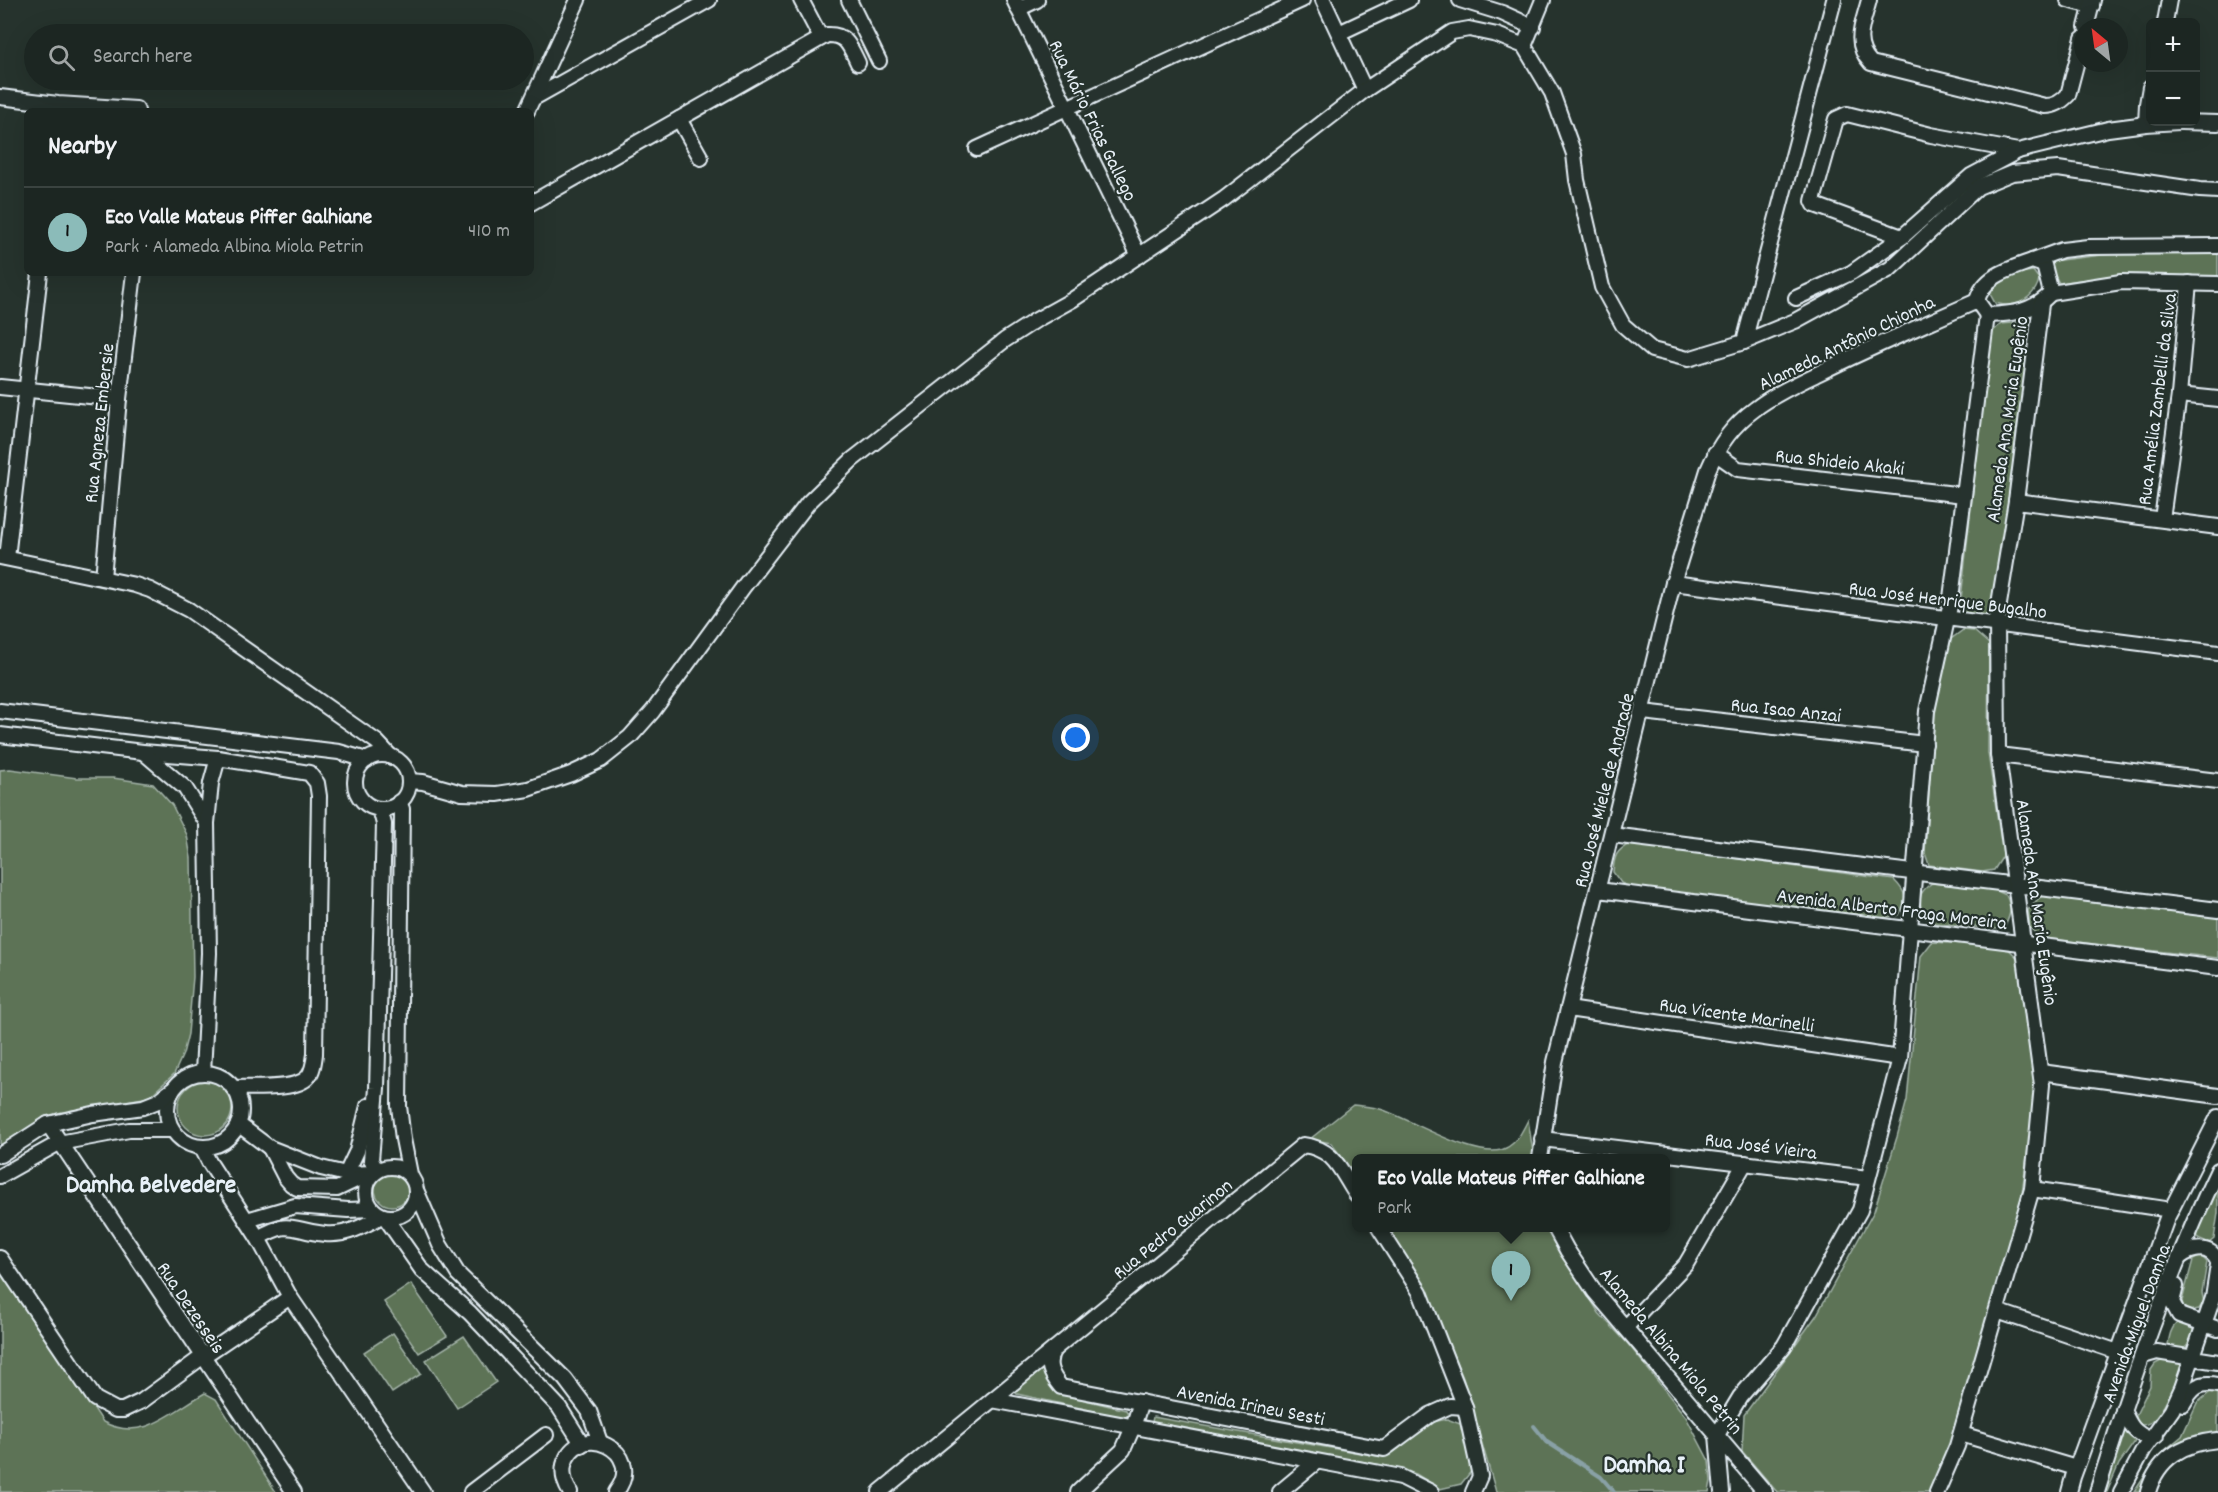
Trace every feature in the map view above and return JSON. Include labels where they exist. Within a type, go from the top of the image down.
[{"type":"street","points":[[529,108],[578,0]]},
{"type":"street","points":[[534,98],[709,0]]},
{"type":"street","points":[[801,0],[821,38]]},
{"type":"street","points":[[849,0],[879,61]]},
{"type":"street","points":[[1016,4],[1036,0]]},
{"type":"street","points":[[977,149],[1302,0]]},
{"type":"street","points":[[1323,0],[1365,90]]},
{"type":"street","points":[[1339,33],[1409,0]]},
{"type":"street","points":[[1460,0],[1502,13],[1533,27]]},
{"type":"street","points":[[1524,46],[1543,0]]},
{"type":"street","points":[[1744,342],[1834,0]]},
{"type":"street","points":[[1869,0],[1859,38],[1860,47],[1871,63],[2045,106],[2053,106],[2068,95],[2074,72]]},
{"type":"street","points":[[2068,0],[2092,3],[2088,18]]},
{"type":"street","points":[[2165,18],[2169,0]]},
{"type":"street","name":"Rua Mário Frias Gallego","points":[[1016,4],[1065,109],[1139,256]]},
{"type":"street","points":[[409,781],[423,782],[462,793],[497,794],[528,789],[571,774],[601,760],[630,737],[653,711],[744,585],[808,502],[852,460],[1005,340],[1072,300],[1224,199],[1365,90],[1452,32],[1469,28],[1497,35],[1524,46],[1552,93],[1574,154],[1577,180],[1602,286],[1623,325],[1652,350],[1688,359],[1744,342],[1795,321],[1890,269],[1978,187],[2012,173],[2058,170],[2218,191]]},
{"type":"street","points":[[534,200],[827,35],[836,34],[842,37],[858,63]]},
{"type":"street","points":[[0,97],[57,107],[83,108]]},
{"type":"street","points":[[1902,237],[1815,205],[1813,201],[1836,119],[1840,116],[1847,114],[1931,135],[2018,151]]},
{"type":"street","points":[[679,120],[701,158]]},
{"type":"street","points":[[2200,123],[2218,123]]},
{"type":"street","points":[[1797,298],[1851,273],[1902,237],[1971,176],[2018,151],[2108,129],[2146,124]]},
{"type":"street","points":[[2218,246],[2088,247],[2062,250],[1990,280],[1980,290],[1977,301],[1987,315],[2014,314],[2041,304],[2051,293],[2121,282],[2218,284]]},
{"type":"street","points":[[2032,261],[2044,265],[2051,293]]},
{"type":"street","points":[[40,276],[28,391],[4,557],[150,590],[189,610],[377,742],[391,757],[404,766],[409,781],[405,796],[387,808],[372,808],[360,799],[355,778],[359,768],[368,760],[383,755],[391,757]]},
{"type":"street","name":"Rua Agneza Embersie","points":[[103,578],[119,399],[134,276]]},
{"type":"street","name":"Rua Amélia Zambelli da Silva","points":[[2162,519],[2179,395],[2189,284]]},
{"type":"street","name":"Alameda Antônio Chionha","points":[[1715,453],[1735,426],[1754,409],[1778,394],[1840,363],[1977,301]]},
{"type":"street","name":"Alameda Ana Maria Eugênio","points":[[1937,1492],[1961,1434],[2032,1189],[2042,1085],[1998,755],[1997,625],[2016,501],[2041,304]]},
{"type":"street","name":"Alameda Ana Maria Eugênio","points":[[1717,1435],[1740,1397],[1784,1346],[1860,1209],[1900,1058],[1927,711],[1947,618],[1987,315]]},
{"type":"street","points":[[0,387],[119,399]]},
{"type":"street","points":[[2179,395],[2218,399]]},
{"type":"street","name":"Rua Shideio Akaki","points":[[1715,453],[1738,469],[1964,495]]},
{"type":"street","name":"Rua José Miele de Andrade","points":[[1542,1139],[1555,1062],[1673,583],[1715,453]]},
{"type":"street","points":[[2016,501],[2218,527]]},
{"type":"street","name":"Rua José Henrique Bugalho","points":[[1673,583],[2218,653]]},
{"type":"street","points":[[0,711],[339,752],[368,760]]},
{"type":"street","name":"Rua Isao Anzai","points":[[1643,712],[1925,744]]},
{"type":"street","points":[[364,735],[368,760]]},
{"type":"street","points":[[1,736],[218,758],[309,773],[317,783],[319,796],[315,1054],[312,1071],[305,1080],[292,1086],[233,1088]]},
{"type":"street","points":[[143,752],[185,788],[207,823]]},
{"type":"street","points":[[339,752],[355,778]]},
{"type":"street","points":[[1998,755],[2218,781]]},
{"type":"street","points":[[203,1073],[209,953],[207,823],[211,783],[218,758]]},
{"type":"street","points":[[399,802],[402,809],[399,1106],[410,1174]]},
{"type":"street","points":[[380,809],[384,824],[377,1088],[371,1160],[374,1173],[366,1193],[422,1270],[470,1313],[559,1407],[578,1437],[580,1445]]},
{"type":"street","name":"Avenida Alberto Fraga Moreira","points":[[1612,835],[2218,910]]},
{"type":"street","name":"Avenida Alberto Fraga Moreira","points":[[1598,890],[2218,968]]},
{"type":"street","name":"Rua Vicente Marinelli","points":[[1568,1009],[1900,1058]]},
{"type":"street","points":[[2041,1072],[2218,1096]]},
{"type":"street","points":[[0,1155],[48,1124],[93,1114],[143,1107],[158,1101],[185,1078],[203,1073],[225,1080],[233,1088],[240,1105],[238,1124],[228,1139],[220,1144],[202,1148],[185,1143],[172,1130],[166,1114],[172,1090]]},
{"type":"street","points":[[270,1148],[291,1184],[297,1188],[338,1189],[345,1180],[357,1151],[368,1105],[377,1088]]},
{"type":"street","points":[[2069,1492],[2171,1210],[2218,1117]]},
{"type":"street","name":"Rua Dezesseis","points":[[48,1124],[294,1492]]},
{"type":"street","points":[[238,1124],[270,1148],[345,1180],[374,1173],[385,1167],[394,1166],[403,1169],[416,1182],[417,1192],[416,1201],[403,1215],[394,1217],[348,1210],[295,1206],[247,1220]]},
{"type":"street","points":[[0,1176],[59,1143],[129,1130],[172,1130]]},
{"type":"street","points":[[1540,1154],[1542,1139]]},
{"type":"street","name":"Rua José Vieira","points":[[1542,1139],[1669,1154]]},
{"type":"street","name":"Rua Pedro Guarinon","points":[[880,1492],[1303,1145],[1316,1147],[1329,1154],[1352,1188]]},
{"type":"street","points":[[202,1148],[258,1238],[290,1296],[423,1492]]},
{"type":"street","name":"Rua José Vieira","points":[[1670,1154],[1868,1178]]},
{"type":"street","points":[[1626,1327],[1686,1264],[1745,1163]]},
{"type":"street","name":"Avenida Miguel Damha","points":[[2097,1492],[2123,1410],[2179,1259],[2218,1170]]},
{"type":"street","points":[[345,1180],[348,1210]]},
{"type":"street","points":[[2032,1189],[2171,1210]]},
{"type":"street","points":[[417,1192],[440,1245],[458,1274],[565,1379],[589,1411],[600,1442]]},
{"type":"street","points":[[258,1238],[275,1228],[285,1226],[327,1234],[345,1232],[358,1229],[380,1214]]},
{"type":"street","points":[[1382,1232],[1420,1292],[1465,1407],[1480,1476],[1473,1492]]},
{"type":"street","name":"Alameda Albina Miola Petrin","points":[[1558,1232],[1567,1250],[1595,1292],[1765,1492]]},
{"type":"street","points":[[2121,1492],[2150,1439],[2172,1410],[2193,1357],[2211,1327],[2218,1263],[2211,1252],[2202,1249],[2187,1252],[2179,1259],[2180,1270],[2172,1302],[2183,1318],[2211,1327]]},
{"type":"street","points":[[0,1258],[95,1399],[109,1407],[123,1410],[142,1401],[290,1296]]},
{"type":"street","points":[[1997,1311],[2118,1352]]},
{"type":"street","name":"Avenida Irineu Sesti","points":[[1054,1349],[1050,1356],[1049,1366],[1053,1377],[1061,1387],[1384,1449],[1430,1414],[1450,1406],[1465,1407]]},
{"type":"street","points":[[2143,1356],[2157,1353],[2218,1362]]},
{"type":"street","points":[[2150,1439],[2168,1429],[2192,1388],[2205,1383],[2218,1385]]},
{"type":"street","points":[[992,1400],[1401,1478],[1431,1492]]},
{"type":"street","points":[[1078,1492],[1123,1450],[1141,1402]]},
{"type":"street","points":[[2123,1410],[2133,1430],[2150,1439]]},
{"type":"street","points":[[1961,1434],[2076,1468]]},
{"type":"street","points":[[471,1492],[546,1435]]},
{"type":"street","points":[[1717,1435],[1722,1492]]},
{"type":"street","points":[[2148,1492],[2151,1480],[2175,1453],[2189,1445],[2218,1440]]},
{"type":"street","points":[[570,1492],[564,1480],[563,1470],[566,1459],[580,1445],[590,1442],[600,1442],[609,1446],[622,1461],[623,1481],[618,1491]]},
{"type":"street","points":[[1280,1492],[1316,1462]]},
{"type":"green space","points":[[2127,252],[2218,252],[2218,277],[2124,274],[2059,283],[2052,270],[2052,261]]},
{"type":"green space","points":[[2033,271],[2039,279],[2036,288],[2029,296],[2015,304],[1995,303],[1990,294],[2003,280],[2019,273]]},
{"type":"green space","points":[[2034,321],[2012,499],[1994,600],[1988,617],[1970,618],[1960,608],[1990,334],[2001,324]]},
{"type":"green space","points":[[1963,630],[1974,631],[1989,644],[1988,753],[2003,856],[1994,870],[1982,872],[1929,865],[1925,853],[1934,711],[1951,639]]},
{"type":"green space","points":[[10,769],[77,778],[113,778],[153,784],[172,805],[187,835],[191,858],[193,977],[188,1034],[183,1054],[174,1074],[149,1097],[57,1113],[0,1148],[0,770]]},
{"type":"green space","points":[[1630,844],[1894,880],[1902,889],[1905,901],[1899,915],[1881,918],[1630,887],[1621,883],[1613,872],[1617,855]]},
{"type":"green space","points":[[1932,883],[1995,890],[2006,895],[2010,911],[2005,926],[1996,929],[1935,923],[1923,916],[1920,897]]},
{"type":"green space","points":[[2049,894],[2218,916],[2218,958],[2041,938],[2030,928],[2028,910],[2039,898]]},
{"type":"green space","points":[[1932,942],[2005,946],[2019,959],[2036,1090],[2020,1207],[1952,1443],[1931,1492],[1777,1492],[1742,1451],[1744,1415],[1816,1316],[1874,1211],[1907,1100],[1921,956]]},
{"type":"green space","points":[[205,1081],[215,1083],[224,1089],[230,1098],[232,1108],[230,1118],[224,1127],[215,1133],[205,1135],[195,1133],[186,1127],[180,1118],[178,1108],[180,1098],[186,1089],[195,1083]]},
{"type":"green space","points":[[1353,1105],[1380,1109],[1462,1144],[1494,1151],[1514,1143],[1528,1120],[1533,1154],[1352,1154],[1352,1171],[1331,1143],[1310,1139]]},
{"type":"green space","points":[[392,1172],[404,1177],[409,1189],[404,1201],[392,1206],[380,1201],[375,1189],[380,1177]]},
{"type":"green space","points":[[2218,1177],[2218,1213],[2214,1239],[2209,1243],[2198,1238],[2197,1232]]},
{"type":"green space","points":[[1391,1232],[1549,1232],[1599,1313],[1629,1345],[1686,1417],[1709,1461],[1711,1481],[1709,1492],[1496,1492],[1463,1378],[1425,1289]]},
{"type":"green space","points":[[2201,1256],[2207,1262],[2202,1293],[2204,1302],[2199,1309],[2189,1311],[2183,1306],[2182,1301],[2193,1260]]},
{"type":"green space","points":[[0,1269],[103,1422],[117,1428],[144,1427],[168,1416],[205,1393],[216,1399],[276,1492],[0,1492]]},
{"type":"green space","points":[[411,1284],[447,1336],[419,1353],[384,1302]]},
{"type":"green space","points":[[2180,1322],[2192,1325],[2194,1331],[2188,1345],[2178,1350],[2168,1345],[2173,1328]]},
{"type":"green space","points":[[393,1333],[421,1374],[392,1393],[364,1352]]},
{"type":"green space","points":[[464,1336],[496,1382],[457,1408],[426,1360]]},
{"type":"green space","points":[[2163,1360],[2181,1362],[2178,1376],[2155,1418],[2141,1425],[2136,1420],[2136,1415],[2150,1386],[2151,1370],[2155,1364]]},
{"type":"green space","points":[[1043,1367],[1053,1389],[1065,1395],[1126,1410],[1129,1415],[1121,1417],[1017,1394],[1013,1390]]},
{"type":"green space","points":[[2214,1389],[2218,1390],[2218,1435],[2192,1440],[2144,1492],[2134,1492],[2159,1455],[2182,1436],[2197,1403]]},
{"type":"green space","points":[[1153,1417],[1383,1457],[1390,1455],[1433,1422],[1447,1419],[1463,1425],[1473,1469],[1461,1484],[1440,1489],[1416,1474],[1383,1465],[1151,1427]]},
{"type":"green space","points":[[2123,1426],[2127,1434],[2135,1440],[2134,1443],[2119,1464],[2107,1492],[2099,1492]]},
{"type":"waterway","points":[[1534,1426],[1547,1442],[1601,1477],[1614,1492]]},
{"type":"place","name":"Eco Valle Mateus Piffer Galhiane","points":[[1511,1301]]},
{"type":"district","name":"Damha Belvedere","points":[[151,1183]]},
{"type":"district","name":"Damha I","points":[[1644,1463]]}]
